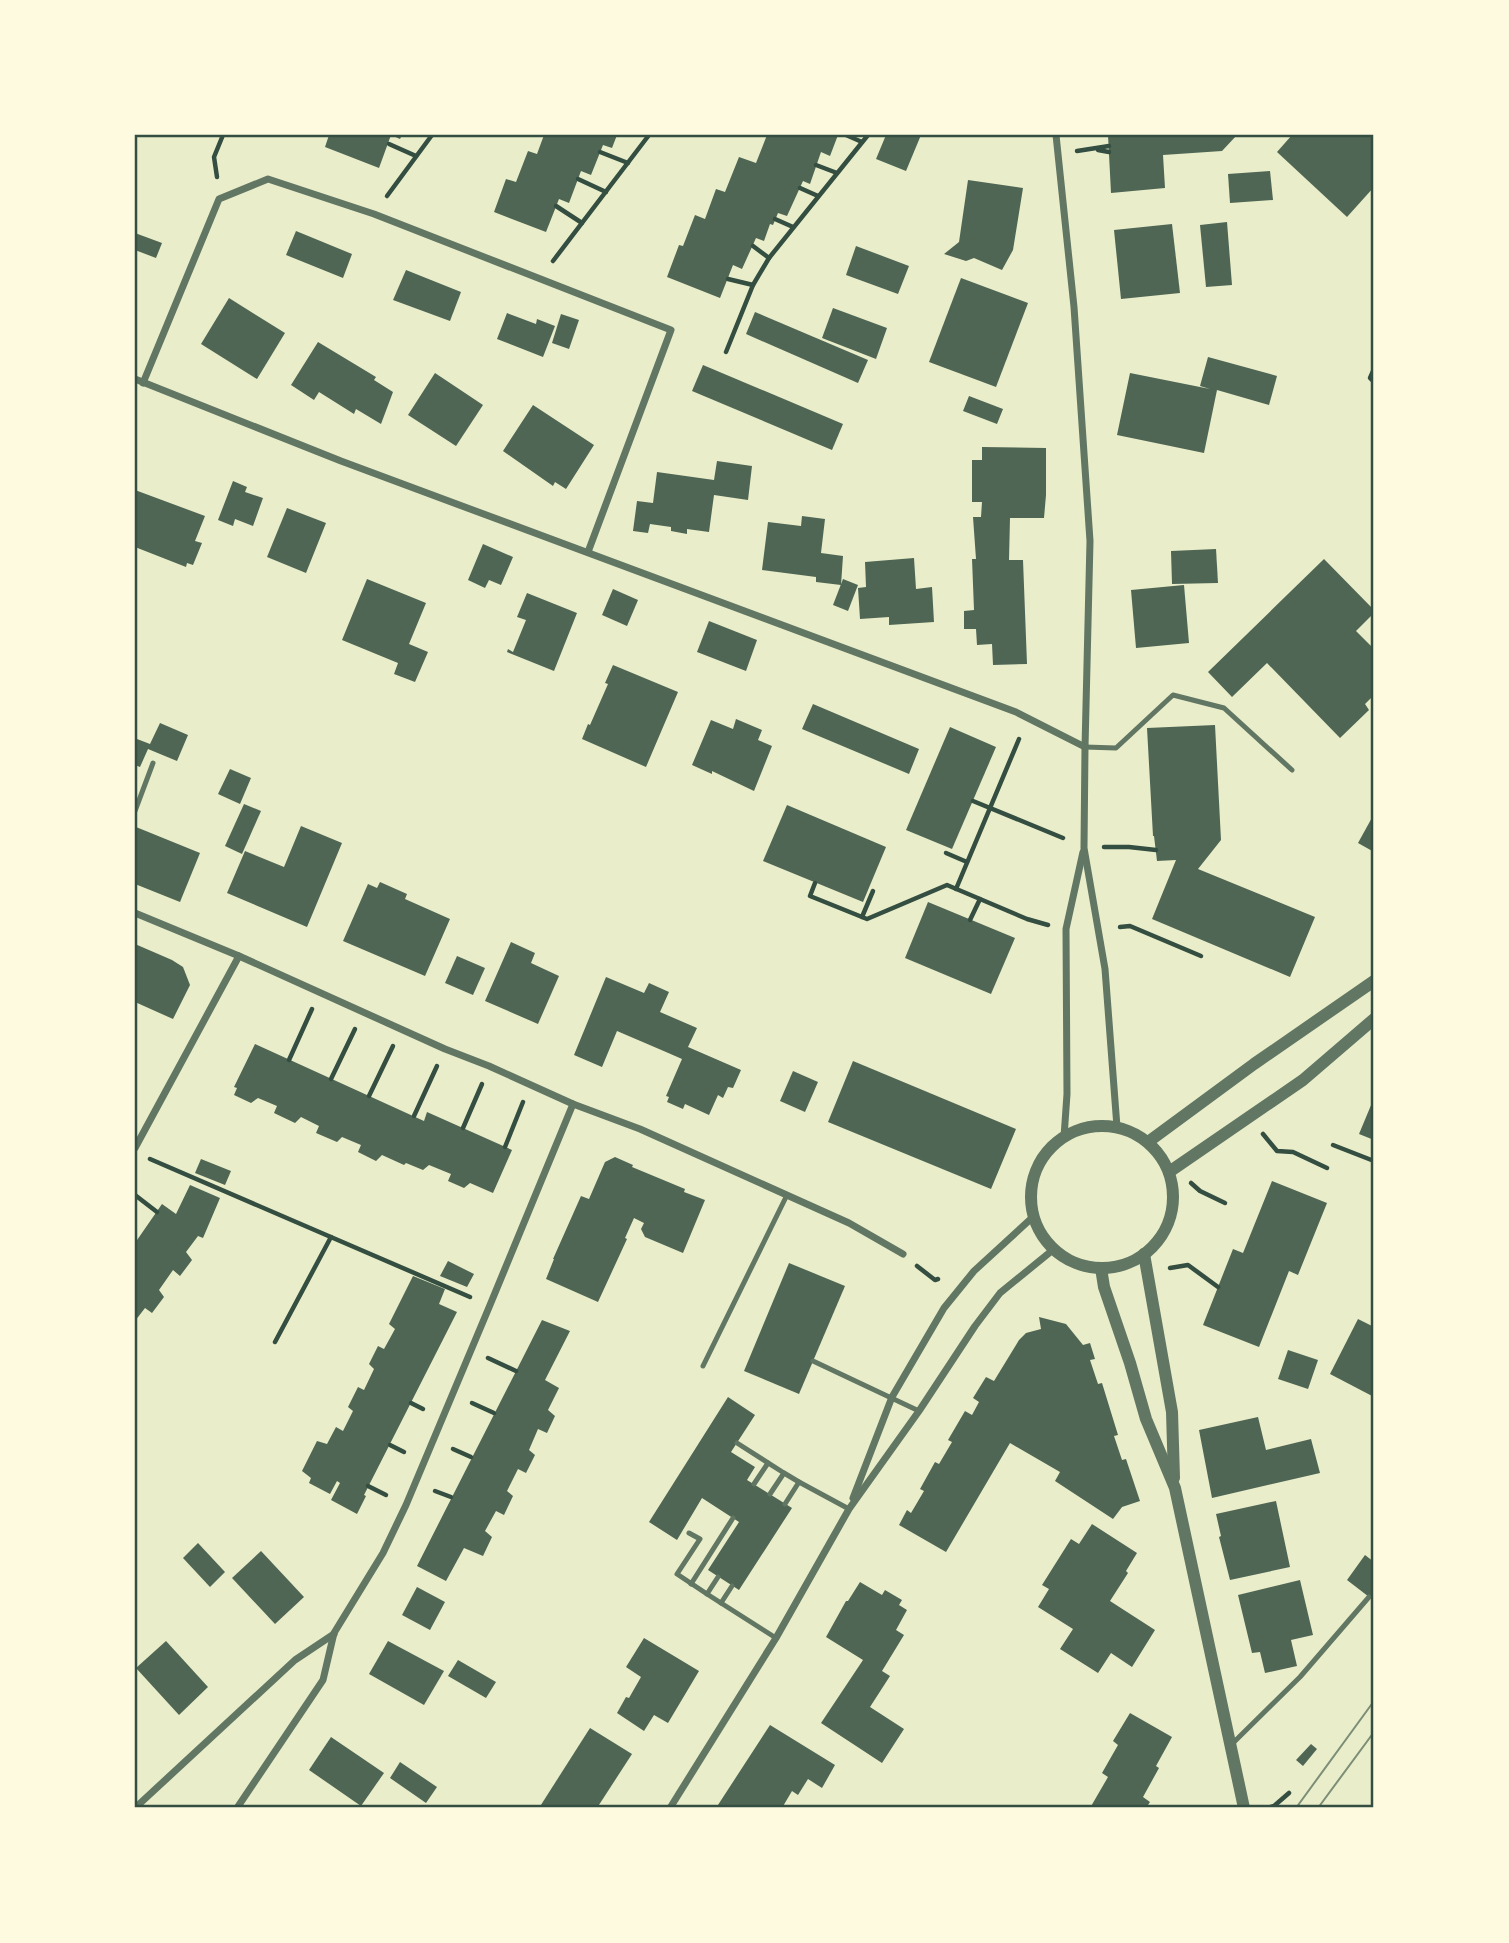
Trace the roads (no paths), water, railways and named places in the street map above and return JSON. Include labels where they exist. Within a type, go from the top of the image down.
[{"type":"street","points":[[1056,135],[1074,307],[1090,541],[1084,848],[1105,969],[1117,1127]]},
{"type":"street","points":[[143,383],[219,199],[268,179],[374,214],[671,330],[588,552]]},
{"type":"street","points":[[135,379],[341,461],[1016,712],[1085,747]]},
{"type":"street","points":[[1065,1137],[1066,929],[1084,848]]},
{"type":"street","points":[[135,914],[239,956],[573,1104],[640,1129],[849,1223],[902,1254]]},
{"type":"street","points":[[135,1148],[239,956]]},
{"type":"street","points":[[1148,1142],[1374,981]]},
{"type":"street","points":[[1172,1170],[1303,1080],[1374,1019]]},
{"type":"street","points":[[237,1808],[323,1680],[334,1633],[383,1553],[573,1104]]},
{"type":"street","points":[[1099,1125],[1117,1127],[1133,1132],[1161,1155],[1172,1170],[1173,1195],[1170,1217],[1160,1238],[1144,1254],[1123,1264],[1101,1268],[1068,1259],[1054,1249],[1042,1234],[1034,1216],[1031,1193],[1035,1171],[1047,1151],[1065,1137],[1081,1129],[1099,1125]]},
{"type":"street","points":[[849,1509],[892,1397],[944,1308],[974,1271],[1034,1216]]},
{"type":"street","points":[[670,1808],[776,1638],[849,1509],[1000,1293],[1054,1249]]},
{"type":"street","points":[[1144,1254],[1172,1412],[1175,1488],[1244,1808]]},
{"type":"street","points":[[1101,1268],[1104,1287],[1146,1419],[1175,1488]]},
{"type":"street","points":[[135,1808],[295,1660],[334,1633]]},
{"type":"lane","points":[[1085,747],[1116,748],[1172,695],[1224,708],[1292,770]]},
{"type":"lane","points":[[135,811],[153,763]]},
{"type":"lane","points":[[703,1366],[787,1195]]},
{"type":"lane","points":[[813,1361],[919,1411]]},
{"type":"lane","points":[[737,1443],[799,1482],[849,1509]]},
{"type":"lane","points":[[754,1484],[768,1463]]},
{"type":"lane","points":[[770,1494],[784,1473]]},
{"type":"lane","points":[[785,1504],[799,1482]]},
{"type":"lane","points":[[691,1584],[733,1518]]},
{"type":"lane","points":[[689,1533],[700,1539],[677,1574],[776,1638]]},
{"type":"lane","points":[[706,1594],[718,1577]]},
{"type":"lane","points":[[721,1603],[732,1586]]},
{"type":"lane","points":[[1231,1745],[1300,1677],[1369,1597]]},
{"type":"tram line","points":[[1296,1808],[1374,1701]]},
{"type":"tram line","points":[[1318,1808],[1374,1732]]}]
